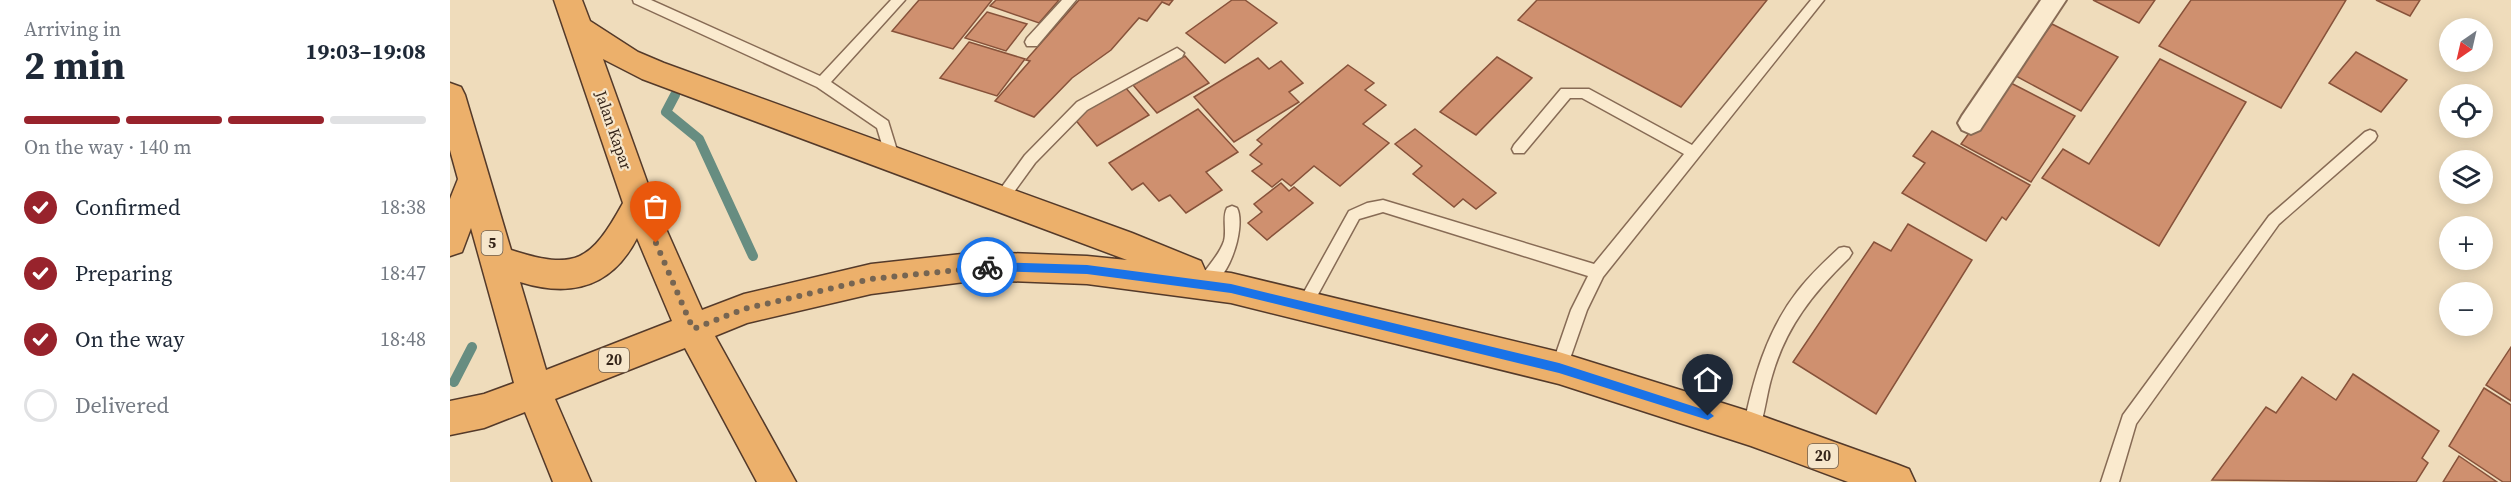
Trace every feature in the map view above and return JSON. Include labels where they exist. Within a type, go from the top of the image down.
[{"type":"highway","points":[[573,14],[628,60],[653,71],[1120,243],[1219,283]]},
{"type":"highway","name":"Jalan Kapar","points":[[573,14],[639,204],[693,329],[777,482]]},
{"type":"highway","name":"5","points":[[450,95],[534,391],[572,482]]},
{"type":"highway","points":[[450,242],[474,178]]},
{"type":"highway","points":[[497,260],[539,275],[565,277],[595,265],[615,247],[639,204]]},
{"type":"highway","name":"20","points":[[450,418],[484,411],[744,309],[871,279],[980,266],[1087,270],[1219,283],[1559,368],[1751,429],[1896,482]]},
{"type":"street","points":[[1971,123],[2054,0]]},
{"type":"lane","points":[[639,0],[822,83],[883,125],[893,160]]},
{"type":"lane","points":[[822,83],[900,0]]},
{"type":"lane","points":[[1032,42],[1070,0]]},
{"type":"lane","points":[[1559,368],[1579,310],[1597,272],[1692,152],[1818,0]]},
{"type":"lane","points":[[1001,199],[1030,159],[1082,105],[1177,52]]},
{"type":"lane","points":[[1519,149],[1566,93],[1574,91],[1584,93],[1692,152]]},
{"type":"lane","points":[[2110,482],[2129,420],[2274,220],[2370,136]]},
{"type":"lane","points":[[1304,306],[1354,215],[1367,209],[1383,206],[1597,272]]},
{"type":"lane","points":[[1219,283],[1235,228],[1232,212]]},
{"type":"lane","points":[[1751,429],[1763,371],[1780,333],[1802,297],[1844,253]]},
{"type":"building","points":[[919,0],[992,0],[953,49],[892,31]]},
{"type":"building","points":[[996,0],[1059,0],[1039,23],[990,6]]},
{"type":"building","points":[[1079,0],[1173,0],[1169,5],[1162,2],[1147,21],[1139,18],[1111,50],[1072,78],[1034,117],[995,101],[1030,61],[1026,60]]},
{"type":"building","points":[[1232,0],[1245,0],[1277,23],[1225,63],[1186,33]]},
{"type":"building","points":[[1537,0],[1767,0],[1681,107],[1518,20]]},
{"type":"building","points":[[2093,0],[2155,0],[2139,23]]},
{"type":"building","points":[[2191,0],[2346,0],[2281,108],[2159,46]]},
{"type":"building","points":[[2376,0],[2420,0],[2410,16]]},
{"type":"building","points":[[987,12],[1027,24],[1006,51],[965,38]]},
{"type":"building","points":[[2052,24],[2118,57],[2081,111],[2014,75]]},
{"type":"building","points":[[969,42],[1025,59],[997,96],[940,78]]},
{"type":"building","points":[[2356,52],[2407,80],[2381,112],[2329,83]]},
{"type":"building","points":[[1185,56],[1209,83],[1157,113],[1133,85]]},
{"type":"building","points":[[1497,57],[1532,78],[1476,135],[1440,112]]},
{"type":"building","points":[[1258,58],[1269,69],[1281,61],[1303,83],[1289,92],[1299,102],[1234,142],[1194,97]]},
{"type":"building","points":[[2160,59],[2246,102],[2159,246],[2042,178],[2063,149],[2089,164]]},
{"type":"building","points":[[1348,65],[1374,83],[1365,90],[1386,105],[1363,124],[1389,143],[1340,186],[1314,166],[1291,186],[1282,179],[1272,187],[1252,171],[1262,164],[1250,155],[1262,144],[1257,140]]},
{"type":"building","points":[[2007,81],[2075,116],[2031,182],[1961,144]]},
{"type":"building","points":[[1125,87],[1149,115],[1097,146],[1073,117]]},
{"type":"building","points":[[1198,109],[1238,152],[1206,172],[1222,190],[1186,213],[1170,195],[1159,201],[1143,183],[1132,190],[1109,163]]},
{"type":"building","points":[[1415,129],[1496,193],[1476,209],[1463,199],[1454,207],[1413,174],[1422,166],[1395,144]]},
{"type":"building","points":[[1932,131],[2030,185],[2006,220],[2002,217],[1986,241],[1902,193],[1925,163],[1913,156]]},
{"type":"building","points":[[1281,183],[1289,191],[1294,187],[1313,203],[1267,240],[1248,223],[1262,212],[1254,204]]},
{"type":"building","points":[[1908,224],[1972,260],[1876,414],[1793,362],[1874,242],[1891,251]]},
{"type":"building","points":[[2511,347],[2511,401],[2486,385]]},
{"type":"building","points":[[2353,374],[2439,431],[2422,458],[2428,463],[2416,482],[2212,480],[2266,407],[2276,413],[2302,377],[2336,400]]},
{"type":"building","points":[[2484,388],[2511,405],[2511,482],[2503,482],[2449,446]]},
{"type":"building","points":[[2459,456],[2497,482],[2443,482]]},
{"type":"waterway","points":[[675,95],[666,112],[699,139],[753,256]]},
{"type":"waterway","points":[[454,382],[472,347]]},
{"type":"way so far","points":[[656,243],[693,329],[744,309],[871,279],[987,267]]},
{"type":"route","points":[[987,267],[1087,270],[1231,288],[1559,368],[1708,416]]}]
